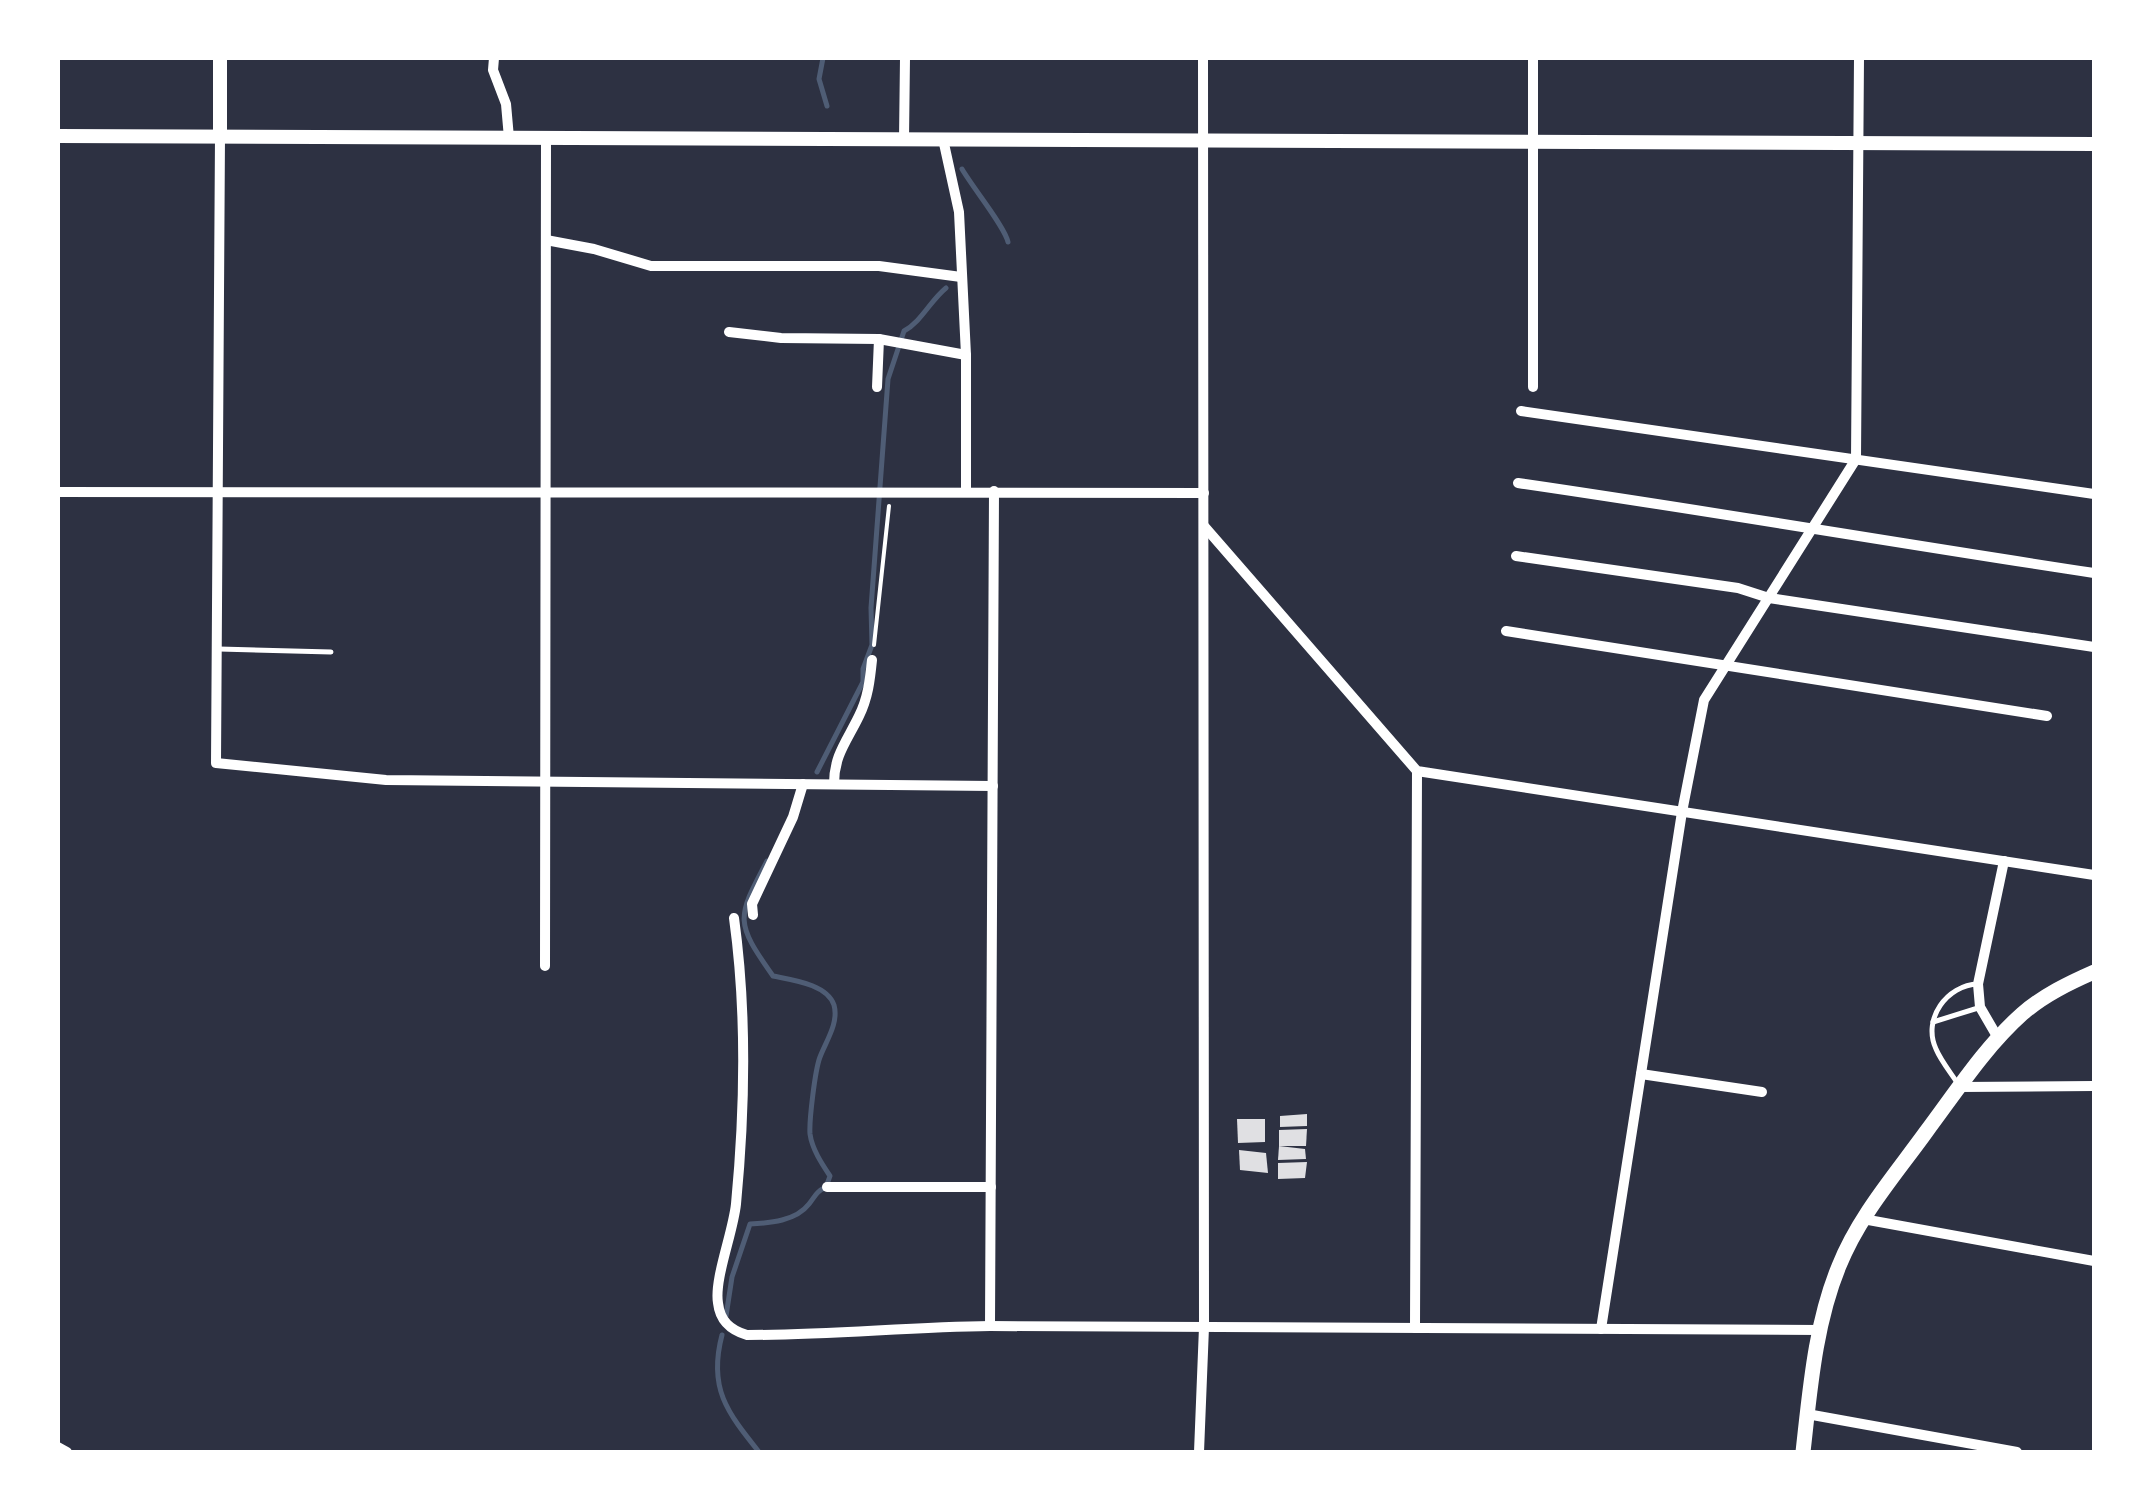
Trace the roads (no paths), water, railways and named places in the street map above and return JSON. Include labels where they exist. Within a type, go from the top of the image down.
[{"type":"main road","points":[[1803,1452],[1820,1330],[1838,1268],[1863,1219],[1998,1038],[2044,998],[2094,972]]},
{"type":"street","points":[[220,58],[216,763],[386,780],[992,786]]},
{"type":"street","points":[[494,58],[494,70],[506,104],[509,138]]},
{"type":"street","points":[[904,58],[904,139]]},
{"type":"street","points":[[1199,1452],[1204,1328],[1203,58]]},
{"type":"street","points":[[1533,58],[1534,387]]},
{"type":"street","points":[[1601,1329],[1682,812],[1704,700],[1856,460],[1860,58]]},
{"type":"street","points":[[58,136],[2094,144]]},
{"type":"street","points":[[546,138],[546,966]]},
{"type":"street","points":[[943,139],[960,212],[966,491]]},
{"type":"street","points":[[546,240],[594,248],[651,266],[879,266],[962,277]]},
{"type":"street","points":[[729,332],[781,338],[879,339],[966,354]]},
{"type":"street","points":[[876,387],[879,339]]},
{"type":"street","points":[[1521,411],[2094,494]]},
{"type":"street","points":[[1518,483],[1814,526],[1848,536],[2094,573]]},
{"type":"street","points":[[990,1326],[994,491]]},
{"type":"street","points":[[58,492],[1204,493]]},
{"type":"street","points":[[1204,526],[1416,771],[2094,875]]},
{"type":"street","points":[[1516,556],[1738,588],[1769,598],[2094,648]]},
{"type":"street","points":[[1506,631],[2047,716]]},
{"type":"street","points":[[834,784],[836,758],[860,714],[872,660]]},
{"type":"street","points":[[1414,1328],[1416,771]]},
{"type":"street","points":[[753,915],[752,904],[793,818],[804,784]]},
{"type":"street","points":[[1998,1038],[1980,1007],[1978,984],[2004,861]]},
{"type":"street","points":[[734,918],[742,1016],[742,1088],[734,1224],[717,1291],[720,1314],[735,1332],[805,1335],[990,1326],[1820,1330]]},
{"type":"street","points":[[1641,1074],[1762,1092]]},
{"type":"street","points":[[1960,1087],[2094,1086]]},
{"type":"street","points":[[827,1187],[991,1187]]},
{"type":"street","points":[[1863,1219],[2094,1261]]},
{"type":"street","points":[[1807,1414],[2017,1452]]},
{"type":"street","points":[[58,1446],[67,1452]]},
{"type":"lane","points":[[216,649],[332,652]]},
{"type":"lane","points":[[1960,1087],[1935,1048],[1933,1022],[1938,1006],[1956,990],[1978,984]]},
{"type":"lane","points":[[1933,1022],[1980,1007]]},
{"type":"waterway","points":[[823,58],[819,79],[827,106]]},
{"type":"waterway","points":[[962,169],[1008,242]]},
{"type":"waterway","points":[[817,772],[863,682],[863,669],[872,645],[871,608],[888,379],[904,331],[946,288]]},
{"type":"waterway","points":[[726,1316],[732,1277],[750,1224],[790,1218],[804,1210],[826,1187],[830,1176],[815,1151],[810,1127],[816,1073],[833,1025],[834,1005],[817,988],[773,976],[751,943],[745,908],[767,861]]},
{"type":"waterway","points":[[722,1335],[717,1370],[723,1398],[759,1452]]}]
